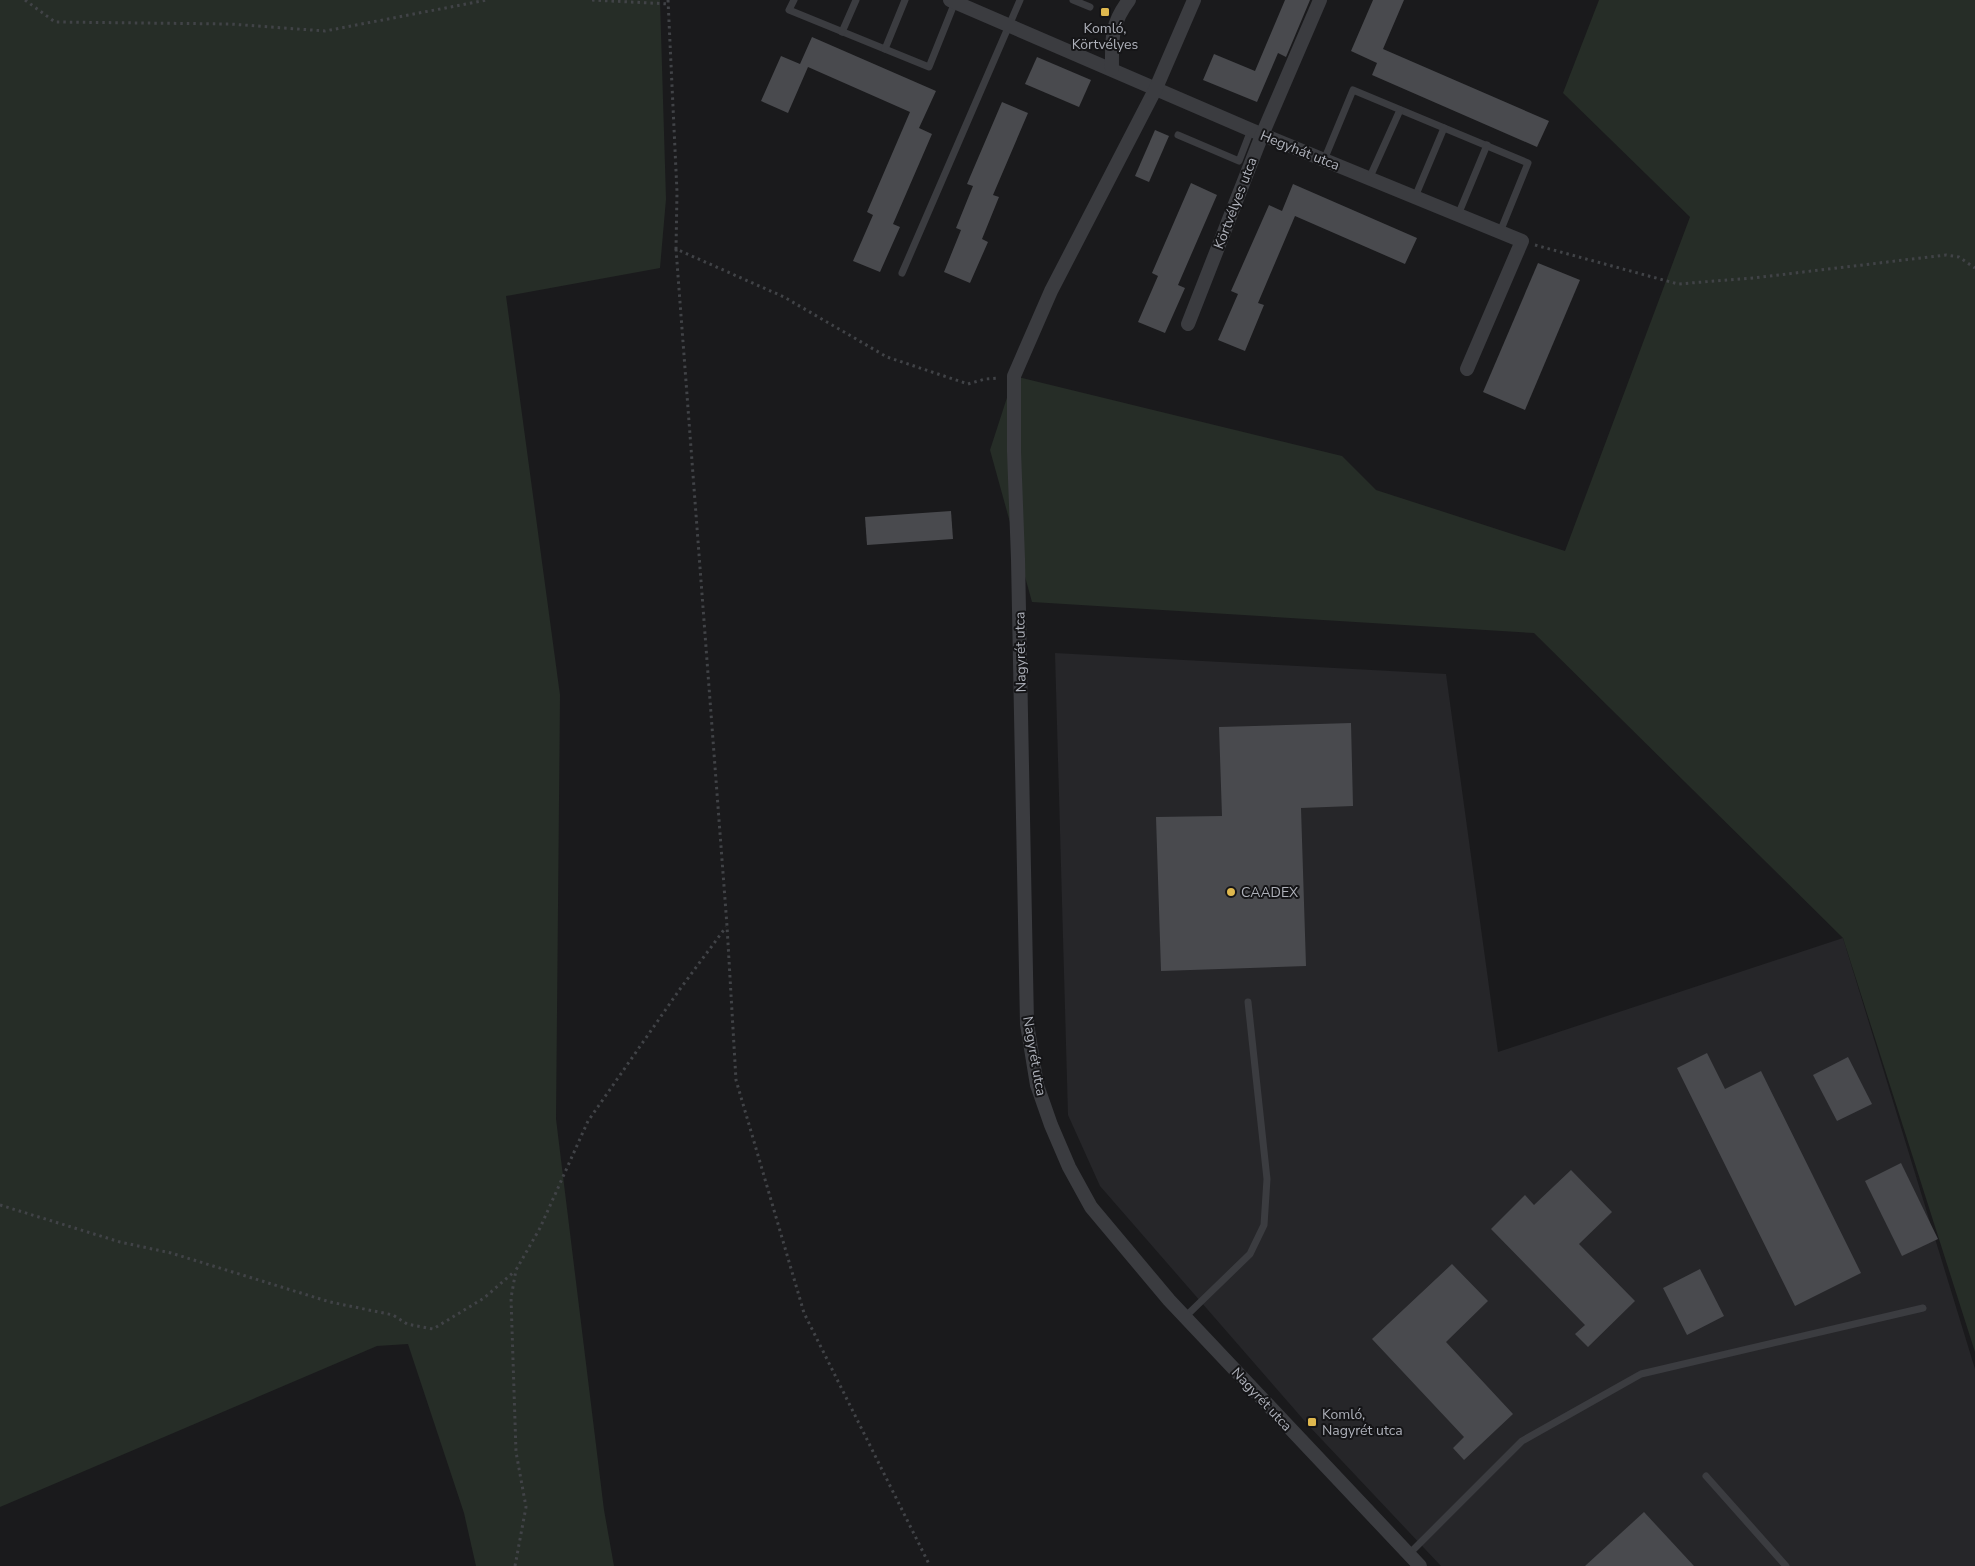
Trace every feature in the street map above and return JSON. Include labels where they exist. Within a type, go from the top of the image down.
[{"type":"street","points":[[1112,69],[1113,29],[1122,9],[1129,0]]},
{"type":"street","points":[[1014,376],[1051,291],[1156,88],[1194,0]]},
{"type":"street","name":"Körtvélyes utca","points":[[1188,324],[1256,132],[1320,0]]},
{"type":"street","name":"Hegyhát utca","points":[[953,1],[1009,27],[1112,69],[1256,132],[1522,241]]},
{"type":"street","points":[[1467,369],[1522,241]]},
{"type":"street","name":"Nagyrét utca","points":[[1014,376],[1014,451],[1018,559],[1027,1024],[1037,1085],[1069,1167],[1091,1206],[1185,1317],[1420,1566]]},
{"type":"lane","points":[[794,0],[789,10],[929,67],[953,1]]},
{"type":"lane","points":[[842,32],[856,0]]},
{"type":"lane","points":[[885,50],[905,0]]},
{"type":"lane","points":[[902,273],[1020,0]]},
{"type":"lane","points":[[1073,0],[1090,7]]},
{"type":"lane","points":[[1324,160],[1353,90],[1528,162],[1500,232]]},
{"type":"lane","points":[[1370,178],[1400,110]]},
{"type":"lane","points":[[1414,197],[1444,128]]},
{"type":"lane","points":[[1178,136],[1239,161],[1256,132]]},
{"type":"lane","points":[[1458,215],[1487,146]]},
{"type":"lane","points":[[1185,1317],[1250,1254],[1264,1225],[1267,1179],[1248,1002]]},
{"type":"lane","points":[[1409,1554],[1522,1440],[1641,1374],[1923,1308]]},
{"type":"lane","points":[[1706,1476],[1786,1566]]},
{"type":"path","points":[[25,0],[55,22],[230,24],[325,31],[487,0]]},
{"type":"path","points":[[592,0],[668,2],[677,192],[676,249],[727,926],[736,1080],[804,1313],[930,1566]]},
{"type":"path","points":[[1522,241],[1678,284],[1753,278],[1946,255],[1959,257],[1975,268]]},
{"type":"path","points":[[676,249],[784,297],[887,357],[968,384],[985,379],[1014,376]]},
{"type":"path","points":[[0,1205],[120,1242],[171,1253],[330,1302],[393,1315],[407,1324],[433,1329],[484,1298],[516,1270],[540,1228],[588,1121],[680,989],[727,926]]},
{"type":"path","points":[[515,1566],[526,1507],[516,1452],[511,1298],[516,1270]]},
{"type":"shaded area","points":[[0,0],[660,0],[666,199],[660,268],[506,296],[560,695],[556,1119],[604,1510],[614,1566],[476,1566],[464,1513],[408,1344],[377,1346],[0,1507]]},
{"type":"shaded area","points":[[1599,0],[1975,0],[1975,1352],[1843,938],[1534,633],[1032,602],[990,450],[1014,376],[1342,456],[1376,490],[1565,551],[1690,217],[1563,93]]},
{"type":"shaded area","points":[[1055,653],[1446,674],[1498,1052],[1843,938],[1975,1369],[1975,1566],[1441,1566],[1309,1426],[1100,1186],[1068,1115]]},
{"type":"building","points":[[1285,0],[1310,0],[1286,57],[1278,53],[1257,102],[1203,80],[1214,54],[1255,71]]},
{"type":"building","points":[[1373,0],[1404,0],[1383,49],[1549,121],[1537,147],[1372,75],[1377,63],[1351,51]]},
{"type":"building","points":[[812,37],[936,91],[919,128],[932,134],[893,224],[900,227],[880,272],[853,261],[873,215],[867,212],[910,112],[808,67],[788,113],[761,101],[781,56],[800,64]]},
{"type":"building","points":[[1037,57],[1091,80],[1079,107],[1025,84]]},
{"type":"building","points":[[1002,102],[1028,113],[993,195],[999,197],[982,239],[988,242],[970,283],[944,272],[961,230],[956,228],[973,186],[967,184]]},
{"type":"building","points":[[1155,130],[1169,136],[1149,182],[1135,176]]},
{"type":"building","points":[[1191,183],[1217,195],[1178,285],[1185,288],[1165,333],[1138,322],[1158,276],[1152,273]]},
{"type":"building","points":[[1293,184],[1417,238],[1405,264],[1295,216],[1258,303],[1264,305],[1245,351],[1218,340],[1238,294],[1231,291],[1269,205],[1282,211]]},
{"type":"building","points":[[1538,263],[1580,280],[1525,410],[1483,392]]},
{"type":"building","points":[[951,511],[953,539],[867,545],[865,517]]},
{"type":"building","name":"CAADEX","points":[[1351,723],[1353,806],[1301,808],[1306,966],[1161,971],[1156,817],[1222,816],[1219,727]]},
{"type":"building","points":[[1707,1053],[1725,1089],[1761,1071],[1861,1273],[1795,1306],[1677,1068]]},
{"type":"building","points":[[1848,1057],[1872,1104],[1837,1121],[1813,1075]]},
{"type":"building","points":[[1901,1163],[1938,1239],[1902,1256],[1865,1181]]},
{"type":"building","points":[[1571,1170],[1612,1212],[1579,1244],[1635,1301],[1588,1347],[1575,1334],[1585,1325],[1491,1229],[1525,1195],[1534,1205]]},
{"type":"building","points":[[1452,1264],[1488,1301],[1446,1342],[1513,1414],[1464,1460],[1453,1448],[1464,1437],[1372,1339]]},
{"type":"building","points":[[1700,1269],[1724,1316],[1687,1335],[1663,1288]]},
{"type":"building","points":[[1644,1512],[1694,1566],[1585,1566]]},
{"type":"place","name":"Komló, Körtvélyes","points":[[1105,12]]},
{"type":"place","name":"CAADEX","points":[[1231,892]]},
{"type":"place","name":"Komló, Nagyrét utca","points":[[1312,1422]]}]
